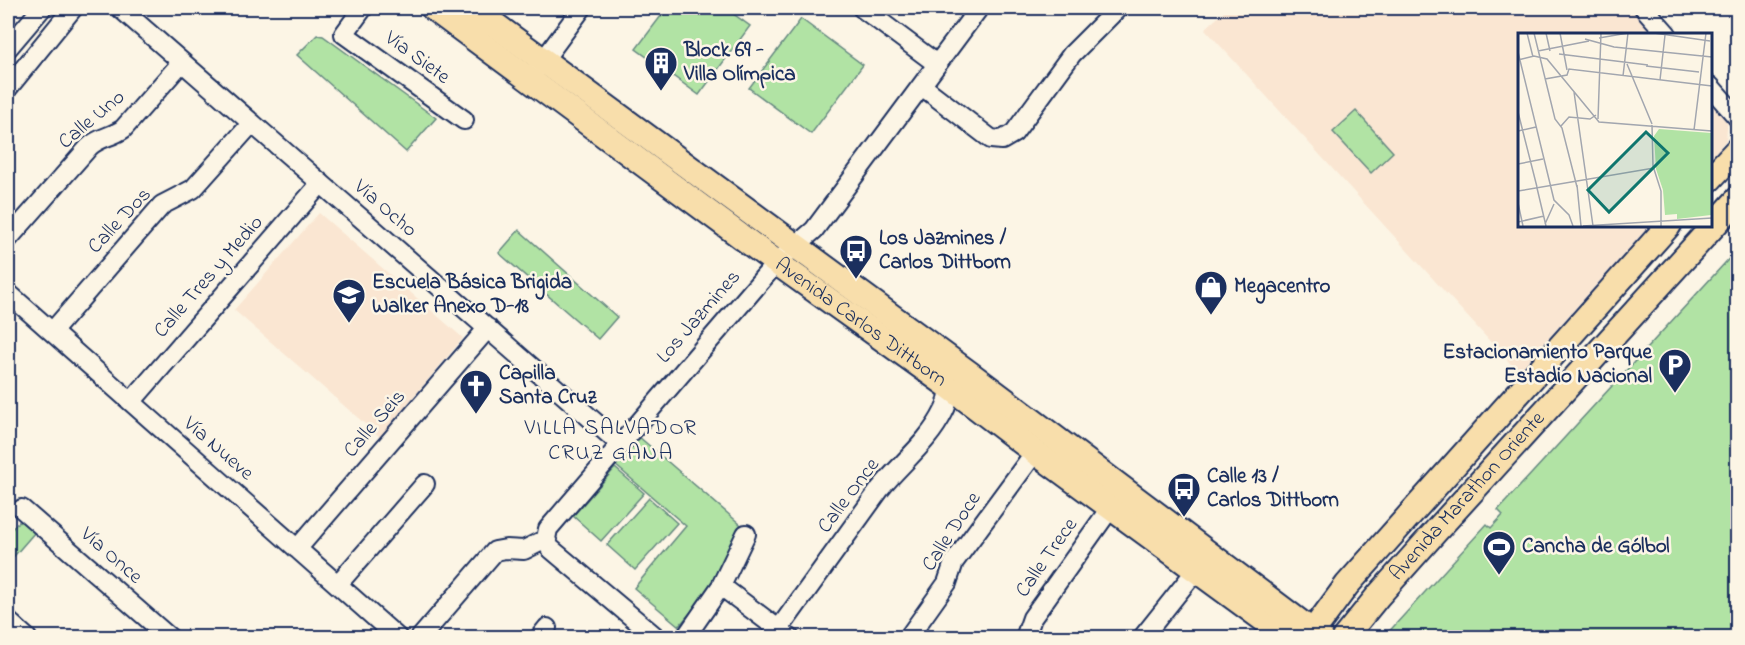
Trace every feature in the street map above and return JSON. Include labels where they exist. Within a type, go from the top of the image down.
[{"type":"main road","name":"Avenida Carlos Dittborn","points":[[432,8],[536,69],[794,246],[979,381],[1265,607],[1308,636]]},
{"type":"main road","name":"Avenida Carlos Dittborn","points":[[472,8],[536,69],[777,262],[1197,569],[1265,607]]},
{"type":"main road","points":[[1712,177],[1737,149]]},
{"type":"main road","name":"Avenida Marathon Oriente","points":[[1344,638],[1435,532],[1737,199]]},
{"type":"main road","name":"Avenida Marathon Oriente","points":[[1308,636],[1347,585],[1668,226]]},
{"type":"main road","points":[[1412,512],[1435,532]]},
{"type":"main road","points":[[1275,638],[1265,607],[1311,606],[1347,585]]},
{"type":"street","points":[[8,48],[42,8]]},
{"type":"street","points":[[8,88],[73,8]]},
{"type":"street","name":"Vía Ocho","points":[[120,8],[620,444]]},
{"type":"street","name":"Vía Siete","points":[[363,8],[344,34],[464,120]]},
{"type":"street","points":[[536,69],[582,8]]},
{"type":"street","points":[[862,8],[937,64]]},
{"type":"street","name":"Los Jazmines","points":[[546,539],[550,524],[777,262],[814,230],[979,8]]},
{"type":"street","points":[[922,86],[992,139],[1002,140],[1014,133],[1072,54],[1118,8]]},
{"type":"street","points":[[1644,8],[1666,33]]},
{"type":"street","name":"Calle Uno","points":[[8,239],[89,147],[97,140],[123,129],[182,62]]},
{"type":"street","points":[[1712,88],[1737,118]]},
{"type":"street","name":"Calle Dos","points":[[52,333],[162,205],[193,189],[252,123]]},
{"type":"street","name":"Calle Tres y Medio","points":[[131,402],[321,183]]},
{"type":"street","name":"Vía Nueve","points":[[8,293],[398,638]]},
{"type":"street","name":"Calle Seis","points":[[297,549],[488,328]]},
{"type":"street","name":"Calle Once","points":[[784,633],[880,489],[925,438],[944,411],[950,387]]},
{"type":"street","name":"Calle Doce","points":[[908,638],[947,583],[954,562],[1035,452]]},
{"type":"street","points":[[338,584],[425,484]]},
{"type":"street","name":"Calle Trece","points":[[1025,638],[1032,618],[1111,507]]},
{"type":"street","name":"Vía Once","points":[[22,509],[169,637]]},
{"type":"street","points":[[685,638],[721,586],[746,534]]},
{"type":"street","points":[[420,638],[495,551],[525,550],[546,539],[550,548],[657,638]]},
{"type":"street","points":[[1142,638],[1197,569]]},
{"type":"street","points":[[721,586],[784,633]]},
{"type":"street","points":[[8,621],[27,638]]},
{"type":"shaded area","points":[[1228,8],[1648,8],[1669,33],[1518,33],[1518,226],[1649,226],[1518,372],[1205,29]]},
{"type":"shaded area","points":[[1712,83],[1729,104],[1726,140],[1712,157]]},
{"type":"shaded area","name":"Escuela Básica Brigida Walker Anexo D-18","points":[[319,213],[463,338],[380,437],[234,310]]},
{"type":"green space","points":[[667,8],[725,8],[750,26],[699,95],[636,49]]},
{"type":"green space","points":[[801,19],[863,65],[811,134],[749,88]]},
{"type":"green space","points":[[317,35],[323,36],[436,118],[406,152],[297,55]]},
{"type":"green space","points":[[1356,111],[1393,152],[1371,173],[1333,132]]},
{"type":"green space","points":[[519,230],[617,317],[598,339],[499,253]]},
{"type":"green space","points":[[1737,250],[1737,637],[1384,637],[1487,524],[1491,528],[1503,515],[1498,510]]},
{"type":"green space","points":[[638,436],[755,537],[679,626],[634,588],[686,526],[614,464]]},
{"type":"green space","points":[[615,468],[644,493],[601,541],[573,516]]},
{"type":"green space","points":[[649,498],[677,523],[635,570],[607,545]]},
{"type":"green space","points":[[22,521],[35,532],[8,563],[8,534],[16,524]]},
{"type":"place","name":"Block 69 - Villa Olímpica","points":[[661,92]]},
{"type":"place","name":"Los Jazmines / Carlos Dittborn","points":[[856,280]]},
{"type":"place","name":"Megacentro","points":[[1211,316]]},
{"type":"place","name":"Escuela Básica Brigida Walker Anexo D-18","points":[[349,324]]},
{"type":"place","name":"Estacionamiento Parque Estadio Nacional","points":[[1675,394]]},
{"type":"place","name":"Capilla Santa Cruz","points":[[476,415]]},
{"type":"place","name":"Calle 13 / Carlos Dittborn","points":[[1184,518]]},
{"type":"place","name":"Cancha de Gólbol","points":[[1499,576]]},
{"type":"district","name":"VILLA SALVADOR CRUZ GANA","points":[[611,442]]}]
